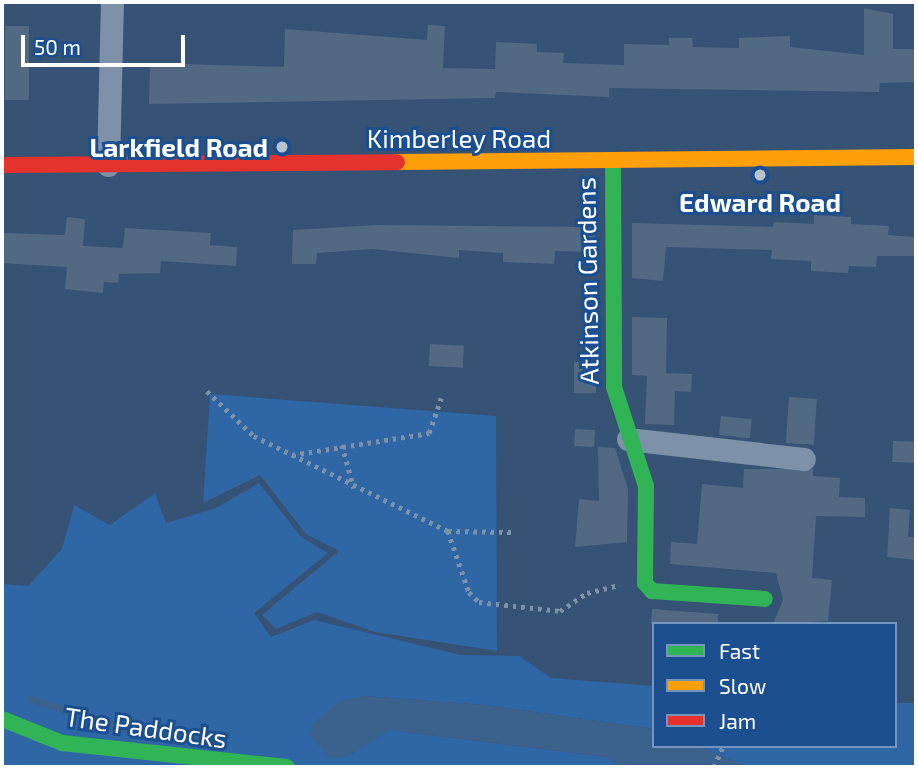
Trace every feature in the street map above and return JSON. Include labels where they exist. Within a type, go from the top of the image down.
[{"type":"street","points":[[108,164],[112,2]]},
{"type":"street","name":"Kimberley Road","points":[[2,165],[612,162],[916,157]]},
{"type":"street","name":"Atkinson Gardens","points":[[612,162],[614,387],[628,439],[646,486],[644,579]]},
{"type":"street","points":[[628,439],[804,459]]},
{"type":"street","points":[[644,579],[652,591],[765,599]]},
{"type":"street","name":"The Paddocks","points":[[2,719],[62,743],[287,767]]},
{"type":"path","points":[[207,391],[254,436],[354,488],[448,531],[512,532]]},
{"type":"path","points":[[291,455],[429,433],[441,398]]},
{"type":"path","points":[[342,445],[354,488]]},
{"type":"path","points":[[448,531],[469,592],[479,602],[560,611],[587,593],[644,579]]},
{"type":"path","points":[[715,767],[722,748]]},
{"type":"shaded area","points":[[210,394],[496,416],[497,651],[375,632],[317,612],[276,629],[262,615],[339,551],[306,534],[260,475],[203,503]]},
{"type":"shaded area","points":[[259,483],[301,537],[328,553],[254,613],[271,637],[314,620],[461,655],[519,656],[551,678],[652,686],[652,729],[485,705],[364,696],[346,757],[389,730],[607,757],[618,767],[2,767],[2,584],[28,586],[62,549],[74,505],[110,525],[155,493],[166,523],[216,508]]},
{"type":"shaded area","points":[[364,696],[485,705],[652,729],[652,748],[703,748],[749,767],[618,767],[607,757],[389,730],[346,757],[329,757],[310,736],[312,724],[342,700]]},
{"type":"shaded area","points":[[897,703],[916,703],[916,767],[749,767],[703,748],[897,748]]},
{"type":"building","points":[[864,8],[893,14],[893,49],[916,49],[916,82],[880,83],[879,92],[609,88],[609,97],[496,92],[495,98],[149,104],[150,63],[284,67],[285,29],[427,40],[428,25],[445,26],[443,68],[495,69],[496,42],[537,44],[537,52],[564,53],[563,63],[624,65],[624,44],[669,45],[669,38],[692,38],[693,47],[739,48],[739,38],[790,36],[790,47],[864,55]]},
{"type":"building","points":[[5,26],[29,26],[29,100],[5,100]]},
{"type":"building","points":[[814,215],[851,217],[851,224],[889,226],[888,235],[916,237],[916,256],[877,256],[876,267],[849,266],[848,273],[811,271],[811,261],[771,259],[772,250],[666,247],[663,281],[632,278],[632,223],[773,227],[774,222],[814,224]]},
{"type":"building","points":[[67,217],[85,219],[83,246],[123,248],[125,228],[211,233],[210,245],[237,247],[236,266],[161,261],[160,273],[119,274],[118,283],[104,282],[103,293],[65,289],[67,267],[2,263],[2,233],[65,235]]},
{"type":"building","points":[[378,225],[595,227],[595,252],[555,251],[554,264],[503,262],[503,253],[459,250],[459,258],[373,249],[317,253],[316,264],[292,264],[293,230]]},
{"type":"building","points":[[632,317],[667,318],[666,373],[692,374],[691,392],[675,391],[674,425],[645,424],[647,376],[632,375]]},
{"type":"building","points":[[430,344],[464,346],[463,368],[429,366]]},
{"type":"building","points":[[574,362],[596,362],[596,393],[574,393]]},
{"type":"building","points":[[789,397],[817,399],[814,445],[786,443]]},
{"type":"building","points":[[721,416],[752,419],[750,438],[719,435]]},
{"type":"building","points":[[575,429],[595,430],[594,447],[574,446]]},
{"type":"building","points":[[893,441],[916,442],[915,463],[892,462]]},
{"type":"building","points":[[598,447],[615,448],[628,489],[627,542],[575,547],[579,499],[599,501]]},
{"type":"building","points":[[744,469],[813,469],[813,476],[840,478],[839,497],[865,498],[865,517],[816,516],[812,578],[832,580],[828,621],[774,622],[783,600],[776,573],[670,564],[671,542],[697,544],[702,484],[743,488]]},
{"type":"building","points":[[890,508],[910,510],[908,537],[916,537],[916,560],[887,557]]},
{"type":"building","points":[[652,609],[718,614],[718,622],[651,624]]},
{"type":"waterway","points":[[31,699],[123,728],[221,738]]},
{"type":"traffic: fast","points":[[613,162],[614,387],[646,486],[645,583],[652,591],[765,599]]},
{"type":"traffic: fast","points":[[2,719],[62,743],[287,767]]},
{"type":"traffic: slow","points":[[397,162],[916,157]]},
{"type":"traffic: jam","points":[[2,165],[397,162]]},
{"type":"place","name":"Larkfield Road","points":[[282,147]]},
{"type":"place","name":"Edward Road","points":[[760,175]]}]
